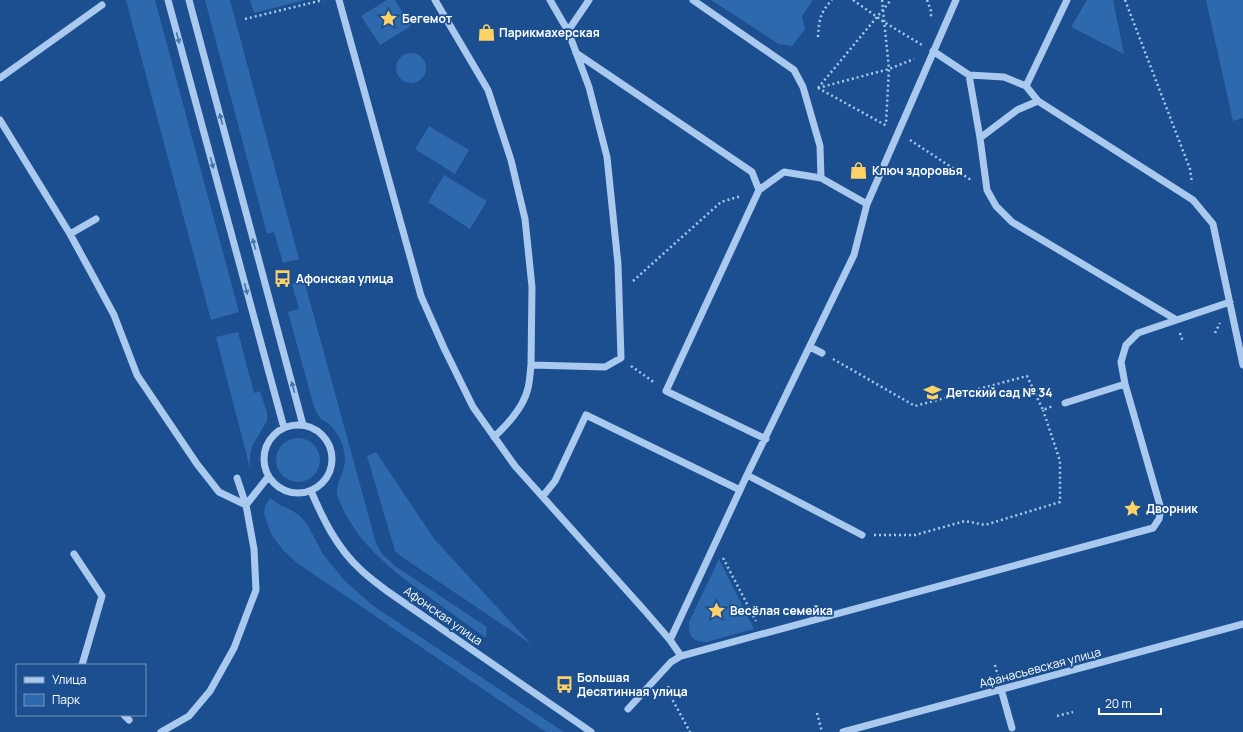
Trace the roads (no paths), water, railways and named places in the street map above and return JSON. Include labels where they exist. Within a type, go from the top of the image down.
[{"type":"street","points":[[168,0],[284,428]]},
{"type":"street","points":[[189,0],[303,425]]},
{"type":"street","points":[[339,0],[421,296],[444,348],[473,407],[515,466],[670,640],[681,656]]},
{"type":"street","points":[[435,0],[488,90],[511,160],[525,220],[532,287],[532,365],[528,389],[519,408],[508,424],[494,437]]},
{"type":"street","points":[[532,365],[605,367],[621,358],[618,264],[607,157],[589,87],[568,31],[550,0]]},
{"type":"street","points":[[568,31],[588,0]]},
{"type":"street","points":[[693,0],[794,70],[803,87],[820,146],[821,178]]},
{"type":"street","points":[[670,640],[740,490],[854,255],[867,204],[956,0]]},
{"type":"street","points":[[1026,86],[1067,0]]},
{"type":"street","points":[[0,78],[102,5]]},
{"type":"street","points":[[933,51],[969,75],[1004,77],[1026,86],[1038,101],[1193,200],[1213,224],[1243,365]]},
{"type":"street","points":[[576,53],[752,172],[759,190]]},
{"type":"street","points":[[969,75],[987,190],[996,206],[1012,222],[1175,319]]},
{"type":"street","points":[[980,138],[1017,110],[1038,101]]},
{"type":"street","points":[[0,120],[70,234],[114,315],[137,375],[197,464],[219,492],[246,505]]},
{"type":"street","points":[[766,439],[666,391],[759,190],[784,172],[821,178],[867,204]]},
{"type":"street","points":[[70,234],[96,219]]},
{"type":"street","points":[[628,709],[671,662],[681,656],[1153,528],[1159,519],[1161,509],[1125,384],[1121,362],[1126,345],[1138,332],[1230,302]]},
{"type":"street","points":[[810,347],[822,353]]},
{"type":"street","points":[[1065,403],[1125,384]]},
{"type":"street","points":[[543,496],[555,481],[586,415],[740,490]]},
{"type":"street","points":[[293,425],[303,425],[314,429],[323,435],[329,445],[332,455],[332,466],[328,477],[320,486],[311,491],[299,494],[287,492],[276,486],[268,477],[264,466],[264,454],[274,434],[293,425]]},
{"type":"street","points":[[748,475],[862,535]]},
{"type":"street","points":[[246,505],[268,477]]},
{"type":"street","points":[[161,732],[189,716],[210,691],[234,648],[256,590],[254,549],[246,505],[237,478]]},
{"type":"street","name":"Афонская улица","points":[[311,491],[324,520],[341,548],[360,569],[387,591],[591,732]]},
{"type":"street","points":[[74,554],[102,596],[82,664]]},
{"type":"street","name":"Афанасьевская улица","points":[[843,732],[1243,624]]},
{"type":"street","points":[[1001,689],[1012,728]]},
{"type":"place","name":"Бегемот","points":[[389,19]]},
{"type":"place","name":"Парикмахерская","points":[[486,33]]},
{"type":"place","name":"Ключ здоровья","points":[[859,171]]},
{"type":"place","name":"Афонская улица","points":[[283,279]]},
{"type":"place","name":"Детский сад № 34","points":[[933,393]]},
{"type":"place","name":"Дворник","points":[[1133,509]]},
{"type":"place","name":"Весёлая семейка","points":[[717,611]]},
{"type":"place","name":"Большая Десятинная улица","points":[[564,685]]}]
